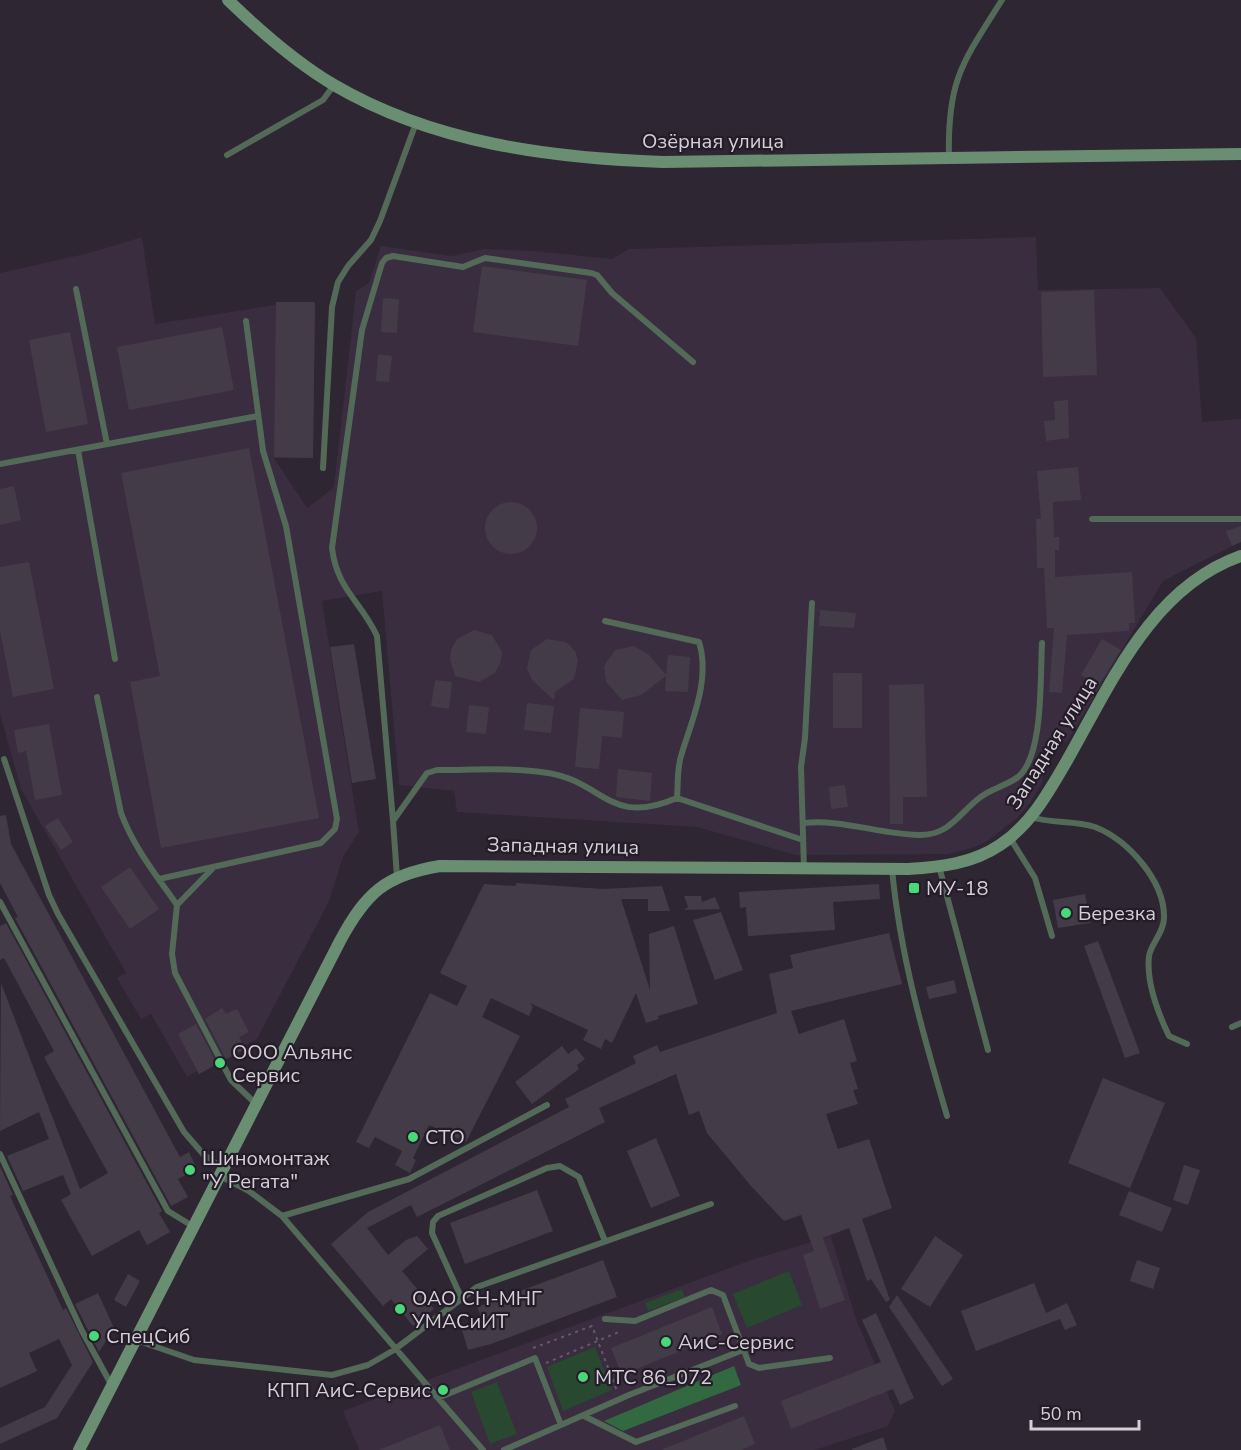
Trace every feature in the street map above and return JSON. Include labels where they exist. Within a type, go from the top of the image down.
[{"type":"street","name":"Озёрная улица","points":[[228,0],[284,50],[334,85],[416,123],[493,144],[578,158],[663,162],[1241,154]]},
{"type":"street","name":"Западная улица","points":[[79,1450],[350,923],[376,889],[397,877],[429,868],[473,864],[892,869],[939,866],[975,858],[1010,838],[1046,797],[1132,650],[1157,615],[1187,585],[1210,569],[1241,556]]},
{"type":"lane","points":[[949,158],[950,100],[957,79],[966,55],[1002,0]]},
{"type":"lane","points":[[227,155],[323,100],[334,85]]},
{"type":"lane","points":[[323,468],[332,307],[338,282],[348,266],[371,240],[416,123]]},
{"type":"lane","points":[[397,877],[377,636],[372,624],[338,578],[332,548],[362,330],[382,263],[386,258],[393,256],[463,267],[485,258],[591,273],[597,275],[612,293],[693,362]]},
{"type":"lane","points":[[76,289],[107,444]]},
{"type":"lane","points":[[159,879],[321,843],[335,829],[337,819],[286,526],[263,451],[246,321]]},
{"type":"lane","points":[[0,464],[258,416]]},
{"type":"lane","points":[[78,450],[115,659]]},
{"type":"lane","points":[[1092,519],[1241,519]]},
{"type":"lane","points":[[804,869],[801,767],[805,738],[812,603]]},
{"type":"lane","points":[[605,621],[699,642],[701,675],[696,716],[680,758],[677,798]]},
{"type":"lane","points":[[804,824],[821,823],[918,836],[940,833],[955,823],[978,799],[1019,776],[1031,760],[1035,743],[1042,643]]},
{"type":"lane","points":[[97,697],[122,813],[137,849],[177,905]]},
{"type":"lane","points":[[4,759],[49,895],[58,914],[184,1132],[222,1172],[282,1216],[394,1350],[483,1450]]},
{"type":"lane","points":[[393,821],[427,773],[437,770],[552,773],[567,778],[619,806],[650,808],[677,798],[804,840]]},
{"type":"lane","points":[[1030,817],[1047,822],[1095,828],[1144,864],[1163,901],[1164,920],[1149,955],[1153,993],[1169,1036],[1187,1044]]},
{"type":"lane","points":[[1010,838],[1035,878],[1052,936]]},
{"type":"lane","points":[[939,866],[988,1050]]},
{"type":"lane","points":[[214,867],[177,905],[172,954],[175,973],[231,1080],[257,1104]]},
{"type":"lane","points":[[892,869],[900,936],[912,997],[947,1116]]},
{"type":"lane","points":[[0,902],[168,1211],[194,1227]]},
{"type":"lane","points":[[1232,1027],[1241,1023]]},
{"type":"lane","points":[[282,1216],[409,1179],[547,1105]]},
{"type":"lane","points":[[0,1154],[82,1331],[112,1387]]},
{"type":"lane","points":[[461,1297],[432,1233],[433,1222],[438,1216],[547,1168],[561,1166],[572,1170],[579,1177],[605,1241]]},
{"type":"lane","points":[[136,1340],[194,1360],[332,1375],[368,1365],[394,1350],[477,1287],[711,1204]]},
{"type":"lane","points":[[604,1319],[635,1321],[711,1290],[723,1295],[749,1364],[759,1368],[830,1358]]},
{"type":"lane","points":[[504,1450],[620,1399],[743,1350]]},
{"type":"lane","points":[[438,1398],[535,1358],[561,1425]]},
{"type":"lane","points":[[584,1416],[636,1442],[735,1406]]},
{"type":"path","points":[[535,1358],[532,1348],[592,1326],[620,1399]]},
{"type":"path","points":[[538,1366],[627,1329]]},
{"type":"shaded area","points":[[142,237],[155,324],[275,305],[276,302],[315,302],[313,458],[274,458],[307,508],[334,487],[356,291],[369,283],[381,246],[451,256],[484,249],[535,251],[612,259],[629,249],[1036,237],[1038,290],[1160,288],[1196,338],[1202,422],[1241,419],[1241,542],[1163,581],[1067,742],[1046,741],[1042,783],[1030,803],[1017,818],[989,840],[975,847],[948,854],[796,855],[697,827],[457,812],[454,791],[399,785],[382,591],[322,601],[359,832],[343,857],[329,901],[257,1039],[243,1046],[245,1049],[199,1074],[197,1071],[187,1077],[151,1014],[141,1019],[117,978],[126,973],[21,789],[0,714],[0,273],[89,253]]},
{"type":"shaded area","name":"АиС-Сервис","points":[[831,1236],[856,1319],[895,1411],[888,1426],[815,1450],[359,1450],[343,1411],[751,1260]]},
{"type":"green space","points":[[789,1271],[802,1305],[747,1328],[733,1294]]},
{"type":"green space","points":[[682,1289],[685,1297],[648,1311],[645,1303]]},
{"type":"green space","points":[[595,1347],[612,1390],[563,1411],[547,1367]]},
{"type":"green space","points":[[734,1366],[741,1385],[623,1431],[604,1421]]},
{"type":"green space","points":[[497,1382],[517,1434],[490,1444],[471,1392]]},
{"type":"building","points":[[482,266],[587,280],[578,346],[473,332]]},
{"type":"building","points":[[1094,290],[1097,375],[1043,377],[1041,292]]},
{"type":"building","points":[[383,298],[399,299],[397,333],[381,332]]},
{"type":"building","points":[[276,302],[315,302],[313,458],[274,457]]},
{"type":"building","points":[[222,327],[234,390],[129,410],[117,347]]},
{"type":"building","points":[[70,332],[88,424],[46,432],[29,340]]},
{"type":"building","points":[[378,354],[392,356],[389,382],[376,381]]},
{"type":"building","points":[[1068,400],[1069,438],[1046,441],[1044,421],[1055,420],[1054,401]]},
{"type":"building","points":[[249,448],[319,818],[161,848],[130,682],[160,676],[121,473]]},
{"type":"building","points":[[1078,467],[1081,500],[1053,502],[1054,537],[1059,537],[1059,550],[1055,550],[1055,577],[1132,572],[1135,623],[1129,623],[1129,631],[1067,635],[1062,693],[1049,692],[1054,628],[1047,628],[1044,568],[1037,568],[1036,519],[1041,519],[1037,471]]},
{"type":"building","points":[[14,486],[21,520],[0,525],[0,489]]},
{"type":"building","points":[[511,502],[521,504],[529,510],[535,518],[537,528],[535,538],[529,546],[521,552],[511,554],[501,552],[493,546],[487,538],[485,528],[487,518],[493,510],[501,504]]},
{"type":"building","points":[[1241,526],[1241,542],[1232,546],[1226,531]]},
{"type":"building","points":[[29,562],[54,689],[13,697],[0,631],[0,567]]},
{"type":"building","points":[[820,610],[856,613],[854,628],[819,626]]},
{"type":"building","points":[[474,630],[492,635],[502,652],[501,661],[495,673],[479,682],[455,676],[450,660],[451,650],[457,639]]},
{"type":"building","points":[[547,639],[566,642],[575,651],[578,660],[574,679],[555,692],[554,700],[532,680],[527,668],[531,650]]},
{"type":"building","points":[[1102,639],[1121,650],[1099,685],[1081,675]]},
{"type":"building","points":[[354,644],[376,779],[352,783],[330,647]]},
{"type":"building","points":[[634,646],[648,654],[666,675],[668,655],[690,657],[688,692],[665,691],[666,676],[641,695],[622,700],[606,682],[604,666],[615,650]]},
{"type":"building","points":[[833,673],[862,673],[862,728],[833,728]]},
{"type":"building","points":[[435,680],[452,682],[449,709],[431,706]]},
{"type":"building","points":[[924,684],[927,797],[903,797],[903,824],[890,824],[889,685]]},
{"type":"building","points":[[527,703],[554,706],[551,733],[524,730]]},
{"type":"building","points":[[469,705],[489,707],[486,734],[466,732]]},
{"type":"building","points":[[580,708],[624,712],[622,738],[602,736],[599,769],[575,767]]},
{"type":"building","points":[[49,724],[62,795],[35,800],[26,751],[18,753],[14,730]]},
{"type":"building","points":[[618,769],[652,773],[650,801],[616,797]]},
{"type":"building","points":[[845,785],[848,807],[831,809],[829,787]]},
{"type":"building","points":[[6,815],[11,844],[180,1157],[189,1152],[197,1169],[178,1179],[188,1197],[171,1206],[15,918],[18,917],[0,883],[0,816]]},
{"type":"building","points":[[58,818],[73,842],[61,850],[45,826]]},
{"type":"building","points":[[130,867],[159,909],[130,929],[101,887]]},
{"type":"building","points":[[517,883],[603,889],[662,886],[670,911],[648,911],[648,899],[621,899],[650,990],[649,934],[674,926],[698,1004],[658,1016],[659,1019],[646,1023],[636,993],[612,1043],[605,1039],[601,1049],[583,1040],[588,1030],[530,1003],[533,1007],[529,1016],[491,998],[482,1017],[520,1036],[466,1142],[429,1125],[413,1158],[416,1160],[410,1173],[395,1165],[402,1151],[375,1137],[369,1148],[356,1142],[430,993],[457,1006],[467,986],[440,973],[484,884],[515,886]]},
{"type":"building","points":[[879,884],[880,899],[833,902],[835,930],[748,936],[746,907],[740,908],[739,892]]},
{"type":"building","points":[[1085,894],[1090,923],[1058,928],[1053,900]]},
{"type":"building","points":[[684,896],[701,896],[702,902],[715,897],[720,909],[684,910],[688,907]]},
{"type":"building","points":[[721,912],[743,970],[715,980],[693,920]]},
{"type":"building","points":[[6,923],[162,1211],[159,1213],[170,1232],[147,1245],[139,1230],[92,1256],[61,1200],[71,1194],[63,1175],[23,1191],[7,1156],[49,1139],[39,1112],[0,1131],[1,983],[80,1189],[108,1173],[44,1057],[54,1051],[4,958],[0,960],[0,926]]},
{"type":"building","points":[[889,933],[902,984],[791,1011],[799,1034],[844,1019],[857,1061],[850,1063],[858,1089],[853,1090],[858,1104],[826,1114],[838,1149],[869,1139],[892,1208],[862,1219],[890,1300],[886,1302],[871,1279],[867,1281],[849,1228],[823,1238],[845,1300],[820,1309],[803,1255],[814,1251],[801,1215],[784,1221],[751,1186],[707,1133],[699,1111],[689,1115],[676,1074],[599,1108],[605,1122],[417,1217],[411,1205],[367,1228],[388,1255],[406,1240],[417,1236],[428,1249],[402,1271],[434,1309],[413,1326],[391,1299],[383,1306],[331,1244],[368,1212],[569,1107],[565,1099],[636,1063],[633,1056],[657,1045],[660,1052],[777,1013],[769,974],[793,968],[790,955]]},
{"type":"building","points":[[1098,941],[1140,1053],[1125,1058],[1084,946]]},
{"type":"building","points":[[954,980],[957,993],[929,999],[926,987]]},
{"type":"building","points":[[222,1008],[226,1014],[237,1009],[249,1032],[239,1037],[245,1049],[226,1059],[205,1019]]},
{"type":"building","points":[[196,1024],[217,1064],[199,1074],[178,1034]]},
{"type":"building","points":[[562,1046],[568,1054],[576,1048],[585,1059],[577,1065],[579,1069],[532,1104],[515,1082]]},
{"type":"building","points":[[1103,1078],[1165,1103],[1130,1188],[1068,1163]]},
{"type":"building","points":[[656,1138],[680,1196],[651,1208],[627,1151]]},
{"type":"building","points":[[1184,1165],[1200,1170],[1188,1205],[1173,1200]]},
{"type":"building","points":[[0,1166],[13,1195],[10,1196],[63,1310],[66,1308],[93,1362],[57,1418],[0,1444],[0,1428],[45,1407],[72,1365],[59,1339],[29,1353],[37,1371],[0,1388]]},
{"type":"building","points":[[537,1190],[553,1231],[465,1264],[450,1223]]},
{"type":"building","points":[[1129,1191],[1172,1208],[1162,1232],[1119,1215]]},
{"type":"building","points":[[935,1236],[963,1255],[930,1307],[901,1289]]},
{"type":"building","points":[[603,1260],[617,1297],[491,1344],[468,1350],[461,1327],[482,1319],[477,1307]]},
{"type":"building","points":[[1137,1260],[1160,1268],[1153,1289],[1130,1281]]},
{"type":"building","points":[[128,1274],[140,1281],[126,1307],[114,1300]]},
{"type":"building","points":[[1034,1283],[1046,1313],[1067,1303],[1077,1325],[1065,1330],[1060,1319],[976,1351],[961,1311]]},
{"type":"building","points":[[98,1293],[114,1328],[99,1352],[75,1304]]},
{"type":"building","points":[[897,1295],[953,1379],[942,1386],[889,1307]]},
{"type":"building","name":"АиС-Сервис","points":[[712,1307],[722,1334],[622,1375],[611,1348]]},
{"type":"building","points":[[876,1313],[914,1398],[900,1405],[893,1389],[791,1429],[781,1401],[881,1362],[862,1320]]},
{"type":"building","points":[[744,1416],[755,1444],[741,1450],[661,1450]]},
{"type":"building","points":[[440,1425],[450,1450],[379,1450]]},
{"type":"building","points":[[883,1437],[887,1450],[852,1450],[852,1449]]},
{"type":"place","name":"МУ-18","points":[[914,888]]},
{"type":"place","name":"Березка","points":[[1066,913]]},
{"type":"place","name":"ООО Альянс Сервис","points":[[220,1063]]},
{"type":"place","name":"СТО","points":[[413,1137]]},
{"type":"place","name":"Шиномонтаж \"У Регата\"","points":[[190,1170]]},
{"type":"place","name":"ОАО СН-МНГ УМАСиИТ","points":[[400,1309]]},
{"type":"place","name":"СпецСиб","points":[[94,1336]]},
{"type":"place","name":"АиС-Сервис","points":[[666,1342]]},
{"type":"place","name":"МТС 86_072","points":[[583,1377]]},
{"type":"place","name":"КПП АиС-Сервис","points":[[443,1390]]}]
